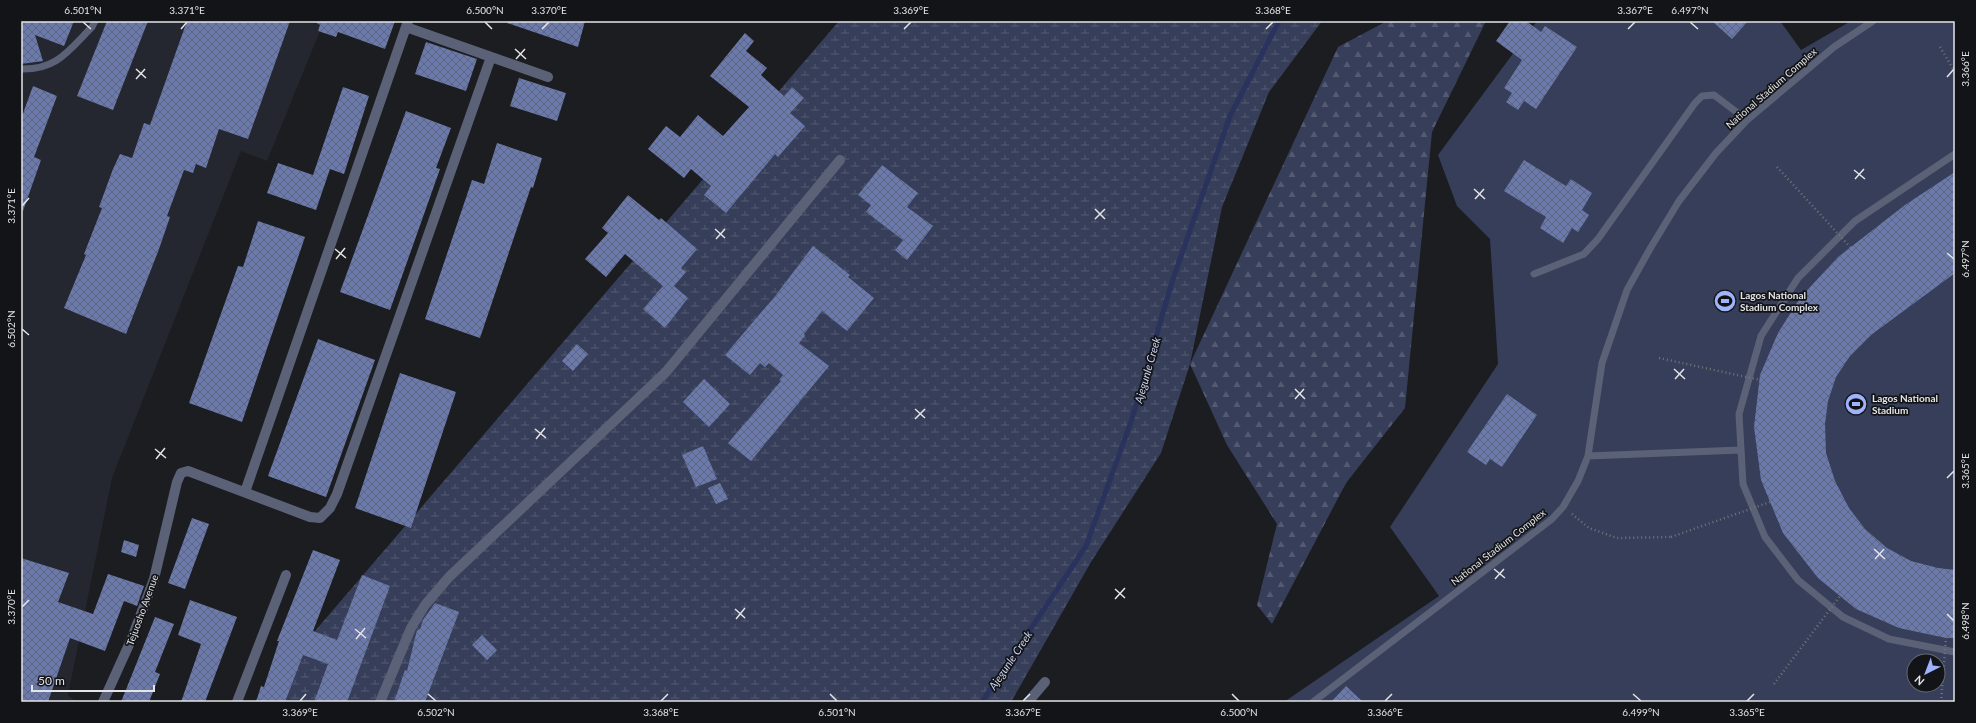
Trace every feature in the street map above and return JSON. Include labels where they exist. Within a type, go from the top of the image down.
[{"type":"street","points":[[491,57],[340,486],[330,508],[320,518],[310,517],[245,492],[407,24],[491,57],[548,77]]},
{"type":"street","points":[[380,702],[411,628],[425,605],[449,577],[666,372],[840,160]]},
{"type":"street","name":"Tejuosho Avenue","points":[[103,702],[132,638],[154,580],[177,482],[181,473],[188,471],[245,492]]},
{"type":"street","points":[[237,702],[286,575]]},
{"type":"street","points":[[1028,702],[1045,682]]},
{"type":"lane","points":[[21,69],[36,70],[56,62],[92,27],[95,21]]},
{"type":"lane","name":"National Stadium Complex","points":[[1313,702],[1552,519],[1563,506],[1578,481],[1588,456],[1602,363],[1627,290],[1679,201],[1716,153],[1747,120],[1834,47],[1873,21]]},
{"type":"lane","points":[[1534,274],[1584,254],[1598,240],[1695,103],[1702,96],[1714,95],[1747,120]]},
{"type":"lane","points":[[1955,154],[1855,221],[1798,278],[1761,336],[1739,414],[1743,484],[1765,537],[1798,580],[1844,617],[1889,639],[1955,652]]},
{"type":"lane","points":[[1588,456],[1741,450]]},
{"type":"path","points":[[1940,47],[1955,72]]},
{"type":"path","points":[[1777,168],[1851,248]]},
{"type":"path","points":[[1660,358],[1760,380]]},
{"type":"path","points":[[1563,506],[1589,528],[1617,538],[1671,537],[1770,502]]},
{"type":"path","points":[[1774,684],[1840,596]]},
{"type":"path","points":[[1941,702],[1946,638]]},
{"type":"shaded area","points":[[21,21],[324,21],[267,161],[241,151],[112,478],[68,695],[76,702],[21,702]]},
{"type":"green space","points":[[839,21],[1322,21],[1269,92],[1222,207],[1190,364],[1161,453],[1091,562],[1011,702],[254,702]]},
{"type":"green space","points":[[1387,21],[1486,21],[1432,132],[1405,408],[1346,483],[1272,624],[1257,605],[1277,524],[1227,445],[1190,364],[1338,47]]},
{"type":"green space","name":"Lagos National Stadium Complex","points":[[1537,21],[1780,21],[1801,50],[1851,21],[1955,21],[1955,702],[1284,702],[1439,596],[1390,527],[1498,364],[1490,239],[1457,206],[1438,155]]},
{"type":"building","points":[[21,21],[74,21],[64,46],[35,35],[43,61],[21,64]]},
{"type":"building","points":[[107,21],[148,21],[113,110],[77,96]]},
{"type":"building","points":[[187,21],[290,21],[248,139],[219,129],[206,168],[196,164],[193,173],[184,170],[167,216],[170,217],[159,249],[126,334],[64,308],[86,255],[84,254],[102,208],[99,207],[113,169],[120,154],[132,158],[144,123],[150,125]]},
{"type":"building","points":[[314,21],[395,21],[385,49],[338,32],[336,37],[318,31],[320,25]]},
{"type":"building","points":[[508,21],[585,21],[578,47],[507,23]]},
{"type":"building","points":[[1510,21],[1526,21],[1541,32],[1545,26],[1577,47],[1536,109],[1524,101],[1518,110],[1506,102],[1512,93],[1504,88],[1522,60],[1496,41]]},
{"type":"building","points":[[1712,21],[1748,21],[1732,39]]},
{"type":"building","points":[[745,33],[754,41],[746,51],[767,68],[761,75],[784,96],[792,87],[804,98],[790,113],[805,126],[778,157],[775,154],[726,213],[704,195],[711,186],[691,169],[684,178],[648,149],[666,126],[680,137],[698,115],[723,136],[749,107],[710,76]]},
{"type":"building","points":[[426,42],[477,59],[466,91],[415,74]]},
{"type":"building","points":[[519,78],[566,93],[557,121],[510,106]]},
{"type":"building","points":[[33,86],[57,96],[34,157],[41,160],[23,211],[21,210],[21,119]]},
{"type":"building","points":[[343,87],[369,96],[344,174],[330,169],[316,210],[267,193],[278,163],[313,175]]},
{"type":"building","points":[[406,111],[451,128],[436,168],[440,169],[390,310],[340,292]]},
{"type":"building","points":[[497,143],[542,158],[533,188],[531,187],[480,338],[425,319],[472,180],[484,184]]},
{"type":"building","points":[[1524,160],[1566,186],[1571,179],[1592,193],[1582,210],[1589,215],[1578,232],[1572,228],[1563,243],[1540,228],[1546,217],[1504,191]]},
{"type":"building","points":[[882,165],[918,193],[907,207],[933,226],[907,260],[895,250],[903,240],[866,212],[871,205],[858,195]]},
{"type":"building","points":[[1955,172],[1955,273],[1871,335],[1850,356],[1836,377],[1828,401],[1825,424],[1826,453],[1835,481],[1849,508],[1865,529],[1887,548],[1911,561],[1938,568],[1955,570],[1955,638],[1946,638],[1899,628],[1856,609],[1818,578],[1783,533],[1761,480],[1754,427],[1760,375],[1778,333],[1800,298],[1838,257],[1905,205]]},
{"type":"building","points":[[628,195],[659,220],[661,218],[697,249],[681,268],[686,272],[674,286],[688,298],[665,328],[643,309],[663,286],[625,254],[606,277],[585,259],[608,233],[602,228]]},
{"type":"building","points":[[258,221],[305,237],[242,422],[189,403],[238,266],[243,267]]},
{"type":"building","points":[[813,246],[850,275],[848,277],[874,298],[847,331],[822,311],[804,334],[805,336],[799,343],[829,366],[751,461],[728,443],[781,381],[779,380],[783,375],[769,363],[765,367],[760,363],[750,375],[725,355],[776,295]]},
{"type":"building","points":[[318,339],[375,360],[326,497],[268,476]]},
{"type":"building","points":[[577,344],[588,354],[573,371],[562,361]]},
{"type":"building","points":[[400,373],[456,392],[411,528],[355,508]]},
{"type":"building","points":[[704,379],[730,404],[709,427],[683,402]]},
{"type":"building","points":[[1507,394],[1537,415],[1502,467],[1490,459],[1486,465],[1467,452]]},
{"type":"building","points":[[703,446],[717,479],[696,487],[682,455]]},
{"type":"building","points":[[720,483],[728,499],[716,504],[708,488]]},
{"type":"building","points":[[192,518],[209,524],[185,589],[168,583]]},
{"type":"building","points":[[124,540],[139,545],[136,557],[121,552]]},
{"type":"building","points":[[313,550],[340,560],[313,631],[337,640],[362,575],[390,586],[347,702],[314,702],[328,664],[303,655],[285,702],[256,702],[261,686],[264,687],[279,641],[277,641]]},
{"type":"building","points":[[21,558],[69,573],[58,602],[93,614],[108,574],[144,586],[137,606],[124,601],[105,651],[70,638],[48,702],[21,702]]},
{"type":"building","points":[[190,600],[237,617],[205,702],[181,702],[201,644],[178,635]]},
{"type":"building","points":[[435,603],[459,612],[425,702],[394,702],[405,670],[407,671],[417,630],[420,629],[423,620]]},
{"type":"building","points":[[155,617],[174,624],[155,672],[160,674],[149,702],[121,702]]},
{"type":"building","points":[[482,635],[497,650],[487,660],[472,645]]},
{"type":"building","points":[[1346,686],[1363,702],[1331,702]]},
{"type":"waterway","name":"Ajegunle Creek","points":[[982,702],[1086,546],[1132,419],[1171,285],[1230,116],[1279,21]]},
{"type":"place","name":"Lagos National Stadium Complex","points":[[1725,301]]},
{"type":"place","name":"Lagos National Stadium","points":[[1856,404]]}]
